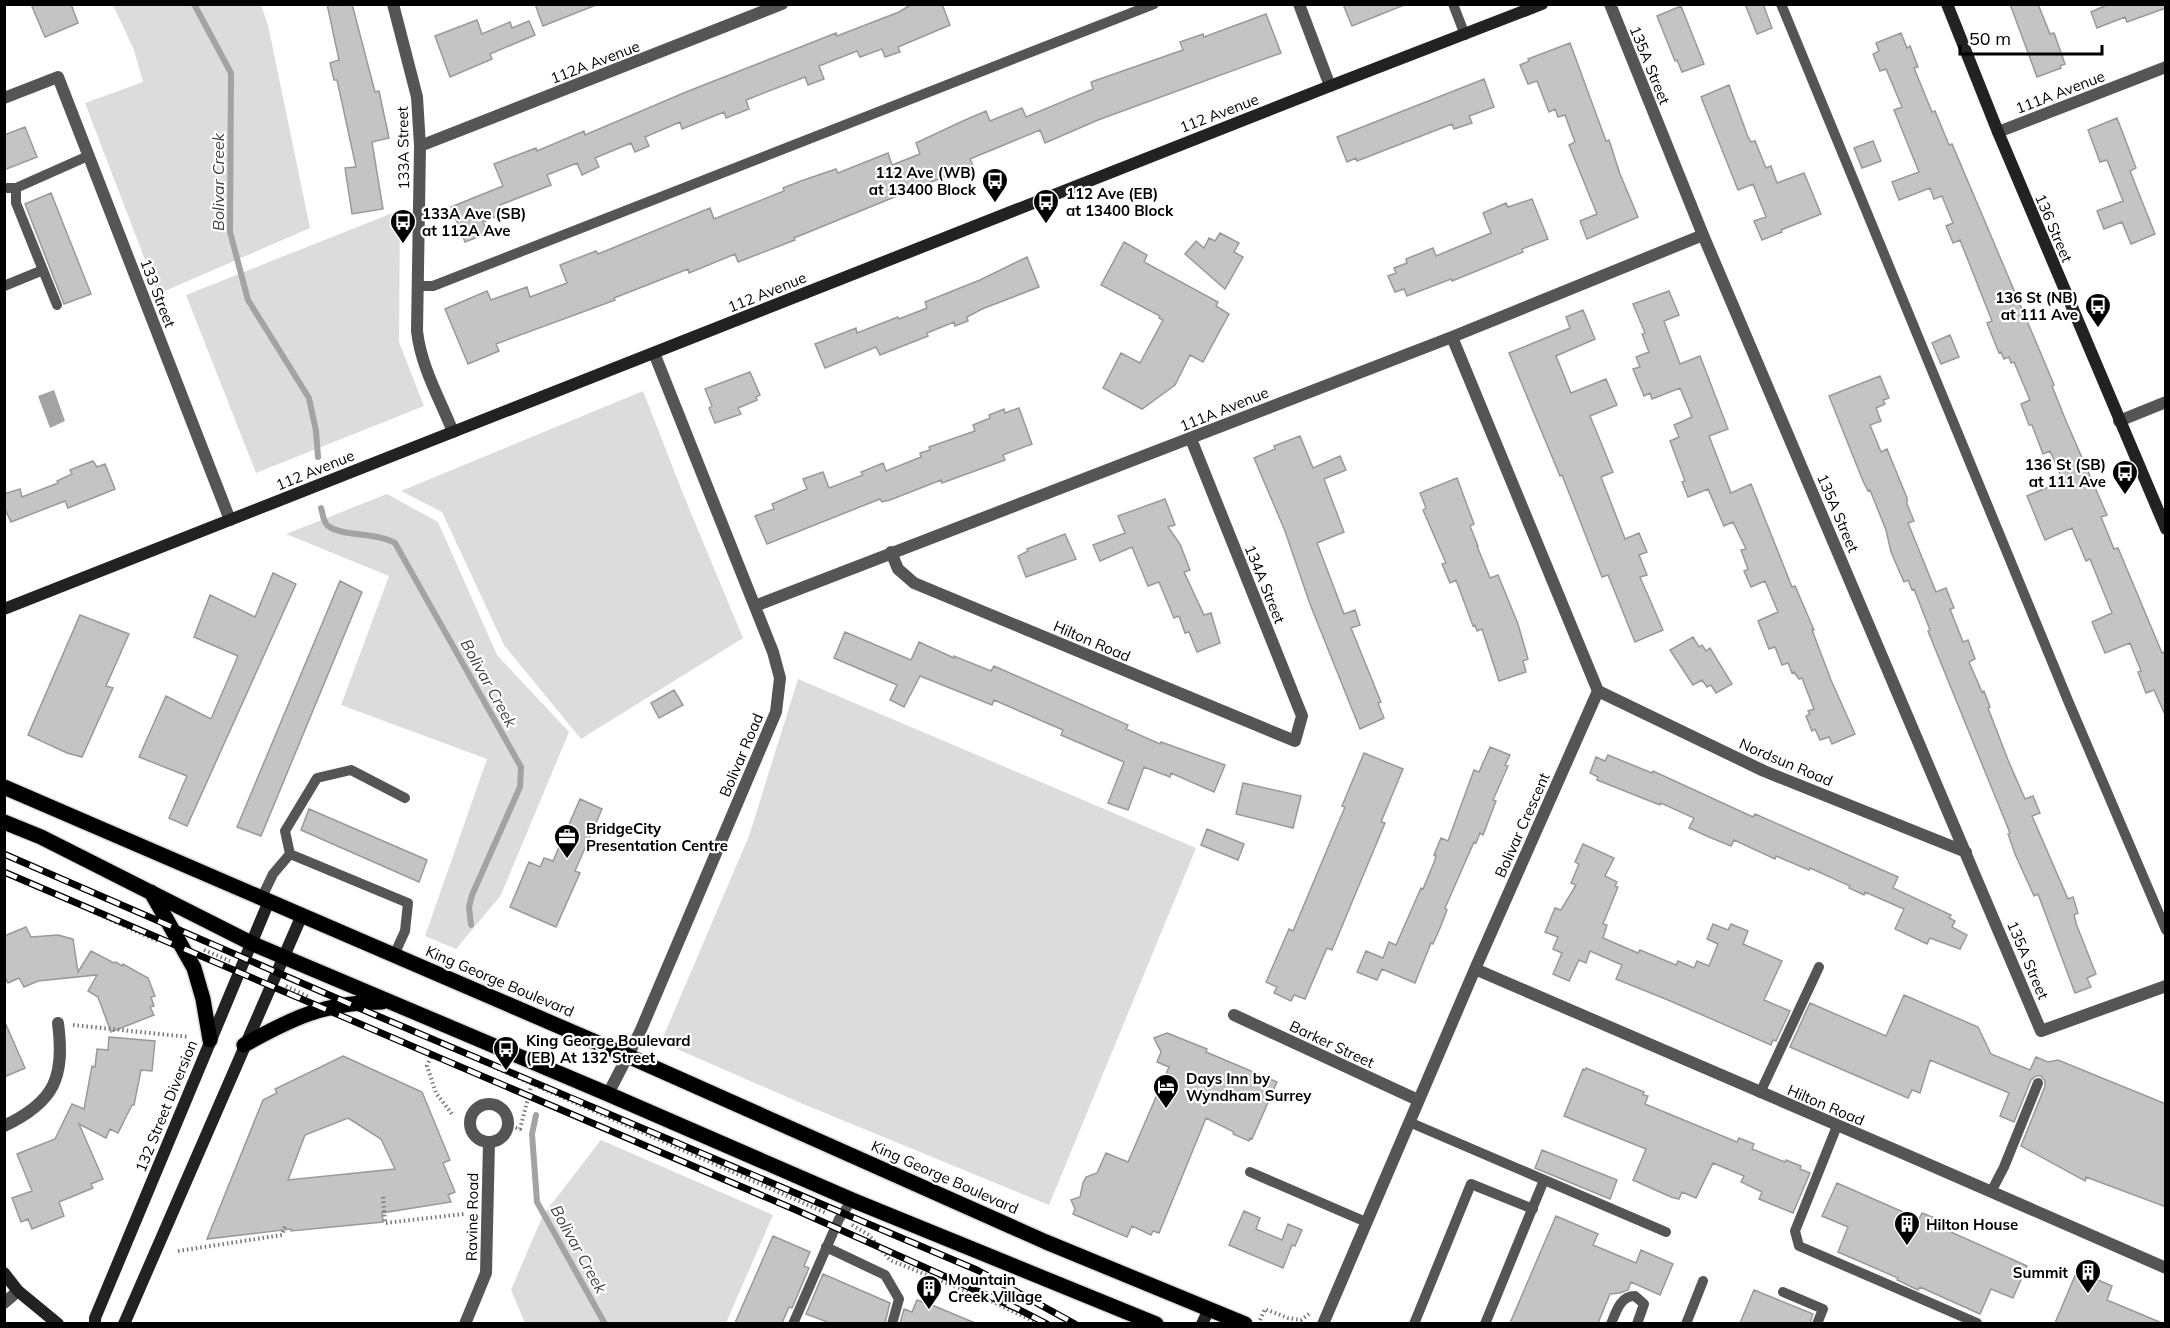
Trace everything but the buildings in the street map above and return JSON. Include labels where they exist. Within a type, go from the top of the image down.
[{"type":"main road","name":"112 Avenue","points":[[4,609],[1542,4]]},
{"type":"main road","name":"136 Street","points":[[1947,4],[1998,132],[2166,529]]},
{"type":"main road","name":"King George Boulevard","points":[[4,787],[628,1056],[1046,1242],[1237,1322]]},
{"type":"main road","points":[[4,822],[41,837],[283,957],[852,1200],[1156,1323]]},
{"type":"main road","points":[[151,892],[194,968],[203,999],[210,1040]]},
{"type":"main road","name":"132 Street Diversion","points":[[95,1323],[95,1318],[251,943],[265,899]]},
{"type":"main road","points":[[124,1323],[302,915]]},
{"type":"main road","points":[[244,1045],[286,1022],[315,1011],[336,1005],[389,1002]]},
{"type":"main road","points":[[4,1273],[18,1291],[58,1323]]},
{"type":"main road","points":[[1202,1323],[1209,1309]]},
{"type":"street","name":"133A Street","points":[[393,4],[417,97],[420,146],[417,286],[419,345],[453,432]]},
{"type":"street","name":"112A Avenue","points":[[420,146],[753,10],[782,4]]},
{"type":"street","points":[[1299,4],[1330,86]]},
{"type":"street","name":"135A Street","points":[[1610,4],[1703,235],[2042,1031],[2166,986]]},
{"type":"street","name":"111A Avenue","points":[[1998,132],[2166,67]]},
{"type":"street","name":"133 Street","points":[[4,98],[58,77],[230,520]]},
{"type":"street","name":"111A Avenue","points":[[755,606],[1452,337],[1703,235]]},
{"type":"street","points":[[1452,337],[1598,691]]},
{"type":"street","name":"Bolivar Road","points":[[608,1094],[628,1056],[776,712],[780,678],[773,652],[654,354]]},
{"type":"street","points":[[2119,421],[2166,402]]},
{"type":"street","name":"134A Street","points":[[1191,439],[1302,716],[1295,741]]},
{"type":"street","name":"Hilton Road","points":[[891,552],[898,569],[914,583],[1295,741]]},
{"type":"street","name":"Nordsun Road","points":[[1598,691],[1764,771],[1966,852]]},
{"type":"street","name":"Bolivar Crescent","points":[[1323,1323],[1474,969],[1598,691]]},
{"type":"street","name":"Hilton Road","points":[[1474,969],[2166,1268]]},
{"type":"street","name":"Barker Street","points":[[1233,1016],[1418,1100]]},
{"type":"street","points":[[4,1126],[35,1108],[49,1094],[59,1067],[61,1050],[58,1023]]},
{"type":"street","points":[[487,1105],[498,1107],[511,1126],[501,1138],[483,1142],[473,1134],[470,1122],[475,1110],[487,1105]]},
{"type":"street","name":"Ravine Road","points":[[465,1323],[486,1273],[489,1142]]},
{"type":"street","points":[[4,1303],[18,1291]]},
{"type":"lane","points":[[417,286],[433,286],[1155,4]]},
{"type":"lane","points":[[1453,4],[1465,35]]},
{"type":"lane","points":[[1780,4],[2069,703],[2166,930]]},
{"type":"lane","points":[[57,306],[10,188],[88,156]]},
{"type":"lane","points":[[4,285],[43,270]]},
{"type":"lane","points":[[290,854],[285,831],[317,778],[351,770],[405,798]]},
{"type":"lane","points":[[265,899],[273,874],[290,854]]},
{"type":"lane","points":[[290,854],[408,903],[405,931],[394,955]]},
{"type":"lane","points":[[1760,1093],[1819,968]]},
{"type":"lane","points":[[1991,1192],[2004,1167],[2038,1083]]},
{"type":"lane","points":[[1409,1122],[1666,1232]]},
{"type":"lane","points":[[1837,1126],[1795,1231],[1799,1246],[1977,1323]]},
{"type":"lane","points":[[1250,1172],[1366,1222]]},
{"type":"lane","points":[[1485,1323],[1544,1180]]},
{"type":"lane","points":[[1414,1323],[1472,1184],[1533,1209]]},
{"type":"lane","points":[[793,1323],[839,1219],[852,1200]]},
{"type":"lane","points":[[826,1247],[885,1275],[899,1299],[892,1323]]},
{"type":"lane","points":[[1686,1323],[1703,1281]]},
{"type":"lane","points":[[1783,1292],[1823,1309],[1817,1323]]},
{"type":"lane","points":[[1611,1323],[1619,1304],[1629,1296],[1635,1296],[1644,1304],[1637,1323]]},
{"type":"path","points":[[4,872],[158,940],[164,946]]},
{"type":"path","points":[[194,945],[222,958]]},
{"type":"path","points":[[277,982],[309,997]]},
{"type":"path","points":[[84,1026],[189,1037]]},
{"type":"path","points":[[468,1055],[839,1219],[869,1235],[890,1260],[1040,1323]]},
{"type":"path","points":[[431,1057],[427,1066],[436,1093],[452,1114]]},
{"type":"path","points":[[511,1126],[520,1129],[532,1083]]},
{"type":"path","points":[[383,1197],[385,1222],[464,1214]]},
{"type":"path","points":[[178,1251],[282,1235],[286,1224]]},
{"type":"path","points":[[1265,1309],[1288,1318],[1301,1320],[1306,1318]]},
{"type":"shaded area","points":[[113,5],[261,5],[268,25],[310,228],[158,294],[85,103],[143,82],[134,50]]},
{"type":"shaded area","points":[[400,210],[399,342],[424,406],[256,473],[186,295]]},
{"type":"shaded area","points":[[54,390],[65,421],[50,428],[38,396]]},
{"type":"shaded area","points":[[643,391],[743,638],[581,739],[504,645],[442,512],[401,491]]},
{"type":"shaded area","points":[[387,494],[438,522],[497,655],[569,732],[501,895],[456,949],[425,936],[487,759],[341,705],[389,576],[286,534]]},
{"type":"shaded area","points":[[798,679],[1196,848],[1049,1205],[803,1104],[661,1042],[749,836]]},
{"type":"shaded area","points":[[601,1140],[773,1215],[726,1323],[525,1323],[511,1290],[543,1215]]},
{"type":"waterway","name":"Bolivar Creek","points":[[194,4],[231,73],[230,232],[248,300],[309,398],[316,431],[318,457]]},
{"type":"waterway","name":"Bolivar Creek","points":[[321,508],[327,525],[333,529],[379,537],[395,543],[521,767],[520,787],[472,895],[469,907],[471,925]]},
{"type":"waterway","name":"Bolivar Creek","points":[[536,1115],[532,1134],[537,1202],[605,1324]]},
{"type":"railway","points":[[4,854],[373,1014],[977,1270],[1075,1324]]},
{"type":"railway","points":[[4,872],[796,1210],[1047,1324]]},
{"type":"place","name":"112 Ave (WB) at 13400 Block","points":[[995,204]]},
{"type":"place","name":"112 Ave (EB) at 13400 Block","points":[[1046,225]]},
{"type":"place","name":"133A Ave (SB) at 112A Ave","points":[[403,245]]},
{"type":"place","name":"136 St (NB) at 111 Ave","points":[[2098,329]]},
{"type":"place","name":"136 St (SB) at 111 Ave","points":[[2125,496]]},
{"type":"place","name":"BridgeCity Presentation Centre","points":[[567,860]]},
{"type":"place","name":"King George Boulevard (EB) At 132 Street","points":[[506,1072]]},
{"type":"place","name":"Days Inn by Wyndham Surrey","points":[[1166,1110]]},
{"type":"place","name":"Hilton House","points":[[1907,1247]]},
{"type":"place","name":"Summit","points":[[2088,1295]]},
{"type":"place","name":"Mountain Creek Village","points":[[929,1311]]}]
